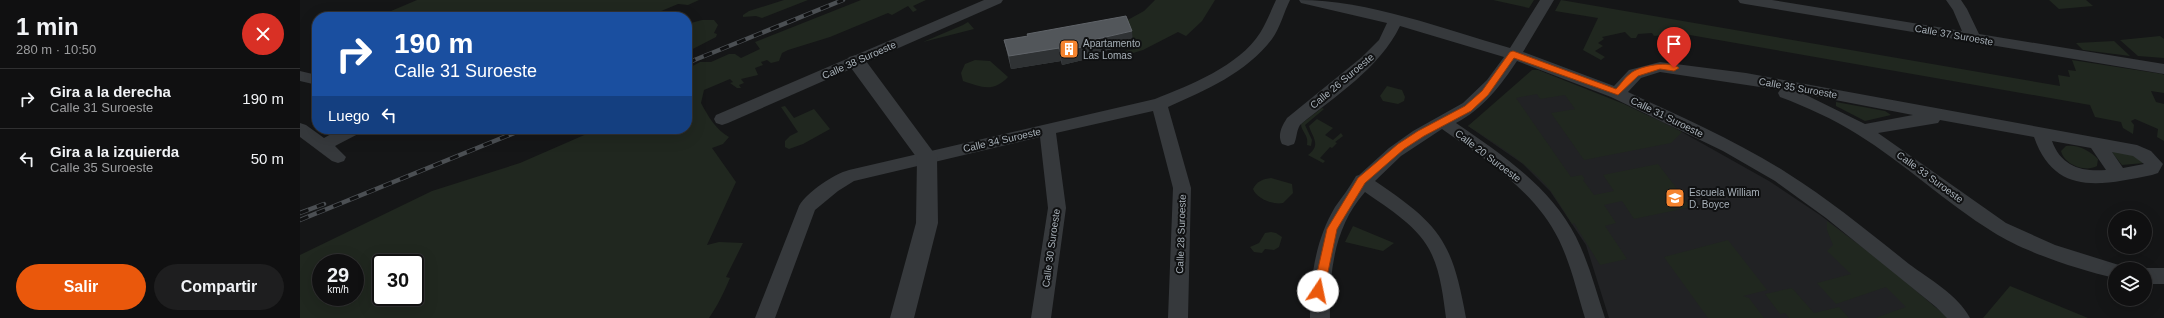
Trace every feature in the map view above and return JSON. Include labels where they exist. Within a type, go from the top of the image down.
[{"type":"street","name":"Calle 38 Suroeste","points":[[722,119],[996,0]]},
{"type":"street","name":"Calle 34 Suroeste","points":[[765,318],[808,206],[820,195],[849,176],[1159,104],[1202,86],[1242,61],[1266,36],[1283,0]]},
{"type":"street","name":"Calle 31 Suroeste","points":[[1306,0],[1396,20],[1513,54],[1618,93],[1729,147],[1781,177],[1844,223],[1943,301],[1960,318]]},
{"type":"street","points":[[1320,318],[1318,291],[1332,229],[1362,181],[1401,146],[1468,108],[1485,93],[1513,54],[1547,0]]},
{"type":"street","name":"Calle 37 Suroeste","points":[[1745,0],[2164,69]]},
{"type":"street","points":[[1954,0],[1960,8],[1973,38]]},
{"type":"street","name":"Calle 26 Suroeste","points":[[1288,140],[1288,132],[1293,122],[1367,61],[1385,42],[1396,20]]},
{"type":"street","points":[[856,61],[926,157],[927,223],[902,318]]},
{"type":"street","name":"Calle 35 Suroeste","points":[[1618,93],[1635,74],[1660,66],[1746,78],[2096,142],[2145,154],[2154,164],[2152,169],[2119,175],[2091,178],[2073,173],[2055,162],[2050,155],[2041,132]]},
{"type":"street","points":[[300,76],[312,79]]},
{"type":"street","name":"Calle 33 Suroeste","points":[[1746,78],[1814,104],[1863,130],[2000,228],[2048,250],[2108,269]]},
{"type":"street","name":"Calle 28 Suroeste","points":[[1159,104],[1182,188],[1178,318]]},
{"type":"street","name":"Calle 35 Suroeste","points":[[1863,130],[1919,119],[1988,123]]},
{"type":"street","name":"Calle 20 Suroeste","points":[[1443,122],[1514,173],[1538,198],[1561,227],[1577,261],[1595,318]]},
{"type":"street","points":[[300,129],[312,144],[338,157]]},
{"type":"street","name":"Calle 30 Suroeste","points":[[1040,318],[1057,208],[1046,130]]},
{"type":"street","points":[[312,144],[340,134]]},
{"type":"street","points":[[2096,142],[2119,175]]},
{"type":"street","points":[[1362,181],[1418,220],[1435,241],[1446,266],[1456,318]]},
{"type":"street","points":[[2152,276],[2164,276]]},
{"type":"shaded area","points":[[417,0],[699,0],[688,5],[678,4],[659,12],[389,12]]},
{"type":"shaded area","points":[[784,0],[808,0],[762,18],[756,16],[743,17],[743,15],[749,11]]},
{"type":"shaded area","points":[[861,0],[926,0],[913,6],[917,10],[913,12],[908,6],[892,15],[888,13],[830,37],[788,50],[782,53],[779,61],[771,63],[767,60],[761,62],[763,65],[755,68],[758,75],[741,79],[744,83],[739,85],[741,88],[737,88],[730,83],[733,82],[730,79],[704,90],[701,103],[716,127],[729,137],[723,144],[712,148],[736,182],[707,245],[719,242],[743,243],[726,277],[730,278],[726,288],[709,318],[300,318],[300,255],[432,191],[520,163],[587,134],[692,134],[692,66],[700,62],[711,62],[729,54],[735,54],[741,58],[760,49],[755,42]]},
{"type":"shaded area","points":[[1155,0],[1215,0],[1202,21],[1186,36],[1178,32],[1143,50],[1120,57],[1118,52],[1136,49],[1124,22],[1144,11]]},
{"type":"shaded area","points":[[1493,0],[1534,0],[1529,8]]},
{"type":"shaded area","points":[[1561,0],[2060,86],[2058,75],[2070,77],[2068,70],[2076,71],[2072,60],[2162,74],[2164,75],[2164,93],[2151,91],[2156,102],[2164,104],[2164,141],[2157,137],[2158,129],[2135,119],[2131,121],[2134,125],[2133,134],[2123,128],[2121,122],[2095,117],[2090,105],[1667,31],[1667,35],[1654,36],[1652,33],[1638,34],[1636,38],[1631,38],[1625,32],[1602,37],[1604,39],[1598,43],[1603,46],[1595,51],[1605,57],[1601,60],[1583,50],[1598,18],[1555,11]]},
{"type":"shaded area","points":[[2049,0],[2086,0],[2093,6],[2059,9]]},
{"type":"shaded area","points":[[702,20],[714,20],[718,25],[714,33],[717,34],[716,37],[692,49],[692,23]]},
{"type":"shaded area","points":[[968,22],[974,29],[923,42],[963,25]]},
{"type":"shaded area","points":[[2160,36],[2164,39],[2164,58],[2138,56],[2120,40]]},
{"type":"shaded area","points":[[2114,41],[2130,56],[2083,50],[2076,43]]},
{"type":"shaded area","points":[[975,60],[990,61],[1008,77],[992,87],[981,87],[963,81],[961,73],[965,64]]},
{"type":"shaded area","points":[[1532,70],[1538,70],[1624,104],[1682,132],[1671,143],[1584,160],[1551,113],[1575,109],[1565,95],[1540,99],[1537,94],[1516,98],[1571,177],[1582,175],[1585,179],[1583,180],[1594,195],[1614,191],[1603,175],[1658,164],[1691,207],[1634,219],[1622,201],[1604,205],[1616,223],[1605,226],[1627,259],[1600,265],[1574,223],[1572,224],[1553,194],[1541,180],[1512,155],[1468,126]]},
{"type":"shaded area","name":"Escuela William D. Boyce","points":[[1538,70],[1664,122],[1769,181],[1820,215],[1882,262],[1948,318],[1609,318],[1586,245],[1550,191],[1523,164],[1468,126]]},
{"type":"shaded area","points":[[1387,86],[1402,90],[1405,97],[1404,101],[1398,104],[1383,101],[1380,96]]},
{"type":"shaded area","points":[[1836,102],[1885,111],[1891,115],[1865,121],[1836,106]]},
{"type":"shaded area","points":[[785,106],[794,118],[814,109],[830,129],[803,144],[789,149],[785,147],[785,141],[790,136],[798,132],[781,107]]},
{"type":"shaded area","points":[[1322,108],[1324,109],[1305,125],[1312,140],[1311,146],[1307,145],[1307,138],[1301,124]]},
{"type":"shaded area","points":[[1317,119],[1333,128],[1325,135],[1333,140],[1341,133],[1343,136],[1320,158],[1325,161],[1323,163],[1308,155],[1314,148],[1315,144],[1314,137],[1309,126]]},
{"type":"shaded area","points":[[2066,146],[2075,146],[2088,151],[2098,159],[2097,166],[2092,168],[2081,168],[2066,160],[2061,151]]},
{"type":"shaded area","points":[[2111,151],[2134,155],[2144,163],[2122,165]]},
{"type":"shaded area","points":[[1271,178],[1292,184],[1293,193],[1283,203],[1270,202],[1258,196],[1253,189],[1260,181]]},
{"type":"shaded area","points":[[1827,221],[1882,262],[1948,318],[1875,318],[1906,307],[1886,287],[1836,304],[1817,283],[1851,274],[1827,251],[1833,245],[1827,230]]},
{"type":"shaded area","points":[[1353,226],[1394,243],[1383,251],[1345,242]]},
{"type":"shaded area","points":[[1271,232],[1282,237],[1279,247],[1274,250],[1265,249],[1262,253],[1254,252],[1250,247],[1259,243],[1265,233]]},
{"type":"shaded area","points":[[1728,240],[1767,290],[1743,296],[1749,298],[1764,318],[1708,318],[1664,257]]},
{"type":"shaded area","points":[[2010,286],[2088,318],[1983,318]]},
{"type":"shaded area","points":[[1792,288],[1814,313],[1839,307],[1849,318],[1789,318],[1785,313],[1780,314],[1765,294]]},
{"type":"building","points":[[1126,16],[1132,31],[1084,42],[1086,46],[1060,52],[1059,48],[1009,56],[1004,40],[1028,36],[1027,34]]},
{"type":"railway","points":[[692,61],[843,0]]},
{"type":"railway","points":[[300,220],[512,134]]},
{"type":"railway","points":[[300,213],[324,204]]},
{"type":"place","name":"Apartamento Las Lomas","points":[[1069,49]]},
{"type":"place","name":"Escuela William D. Boyce","points":[[1675,198]]},
{"type":"route","points":[[1318,291],[1332,229],[1362,181],[1380,163],[1401,146],[1421,133],[1468,108],[1485,93],[1513,54],[1618,93],[1628,80],[1635,74],[1646,69],[1660,66],[1674,68]]}]
